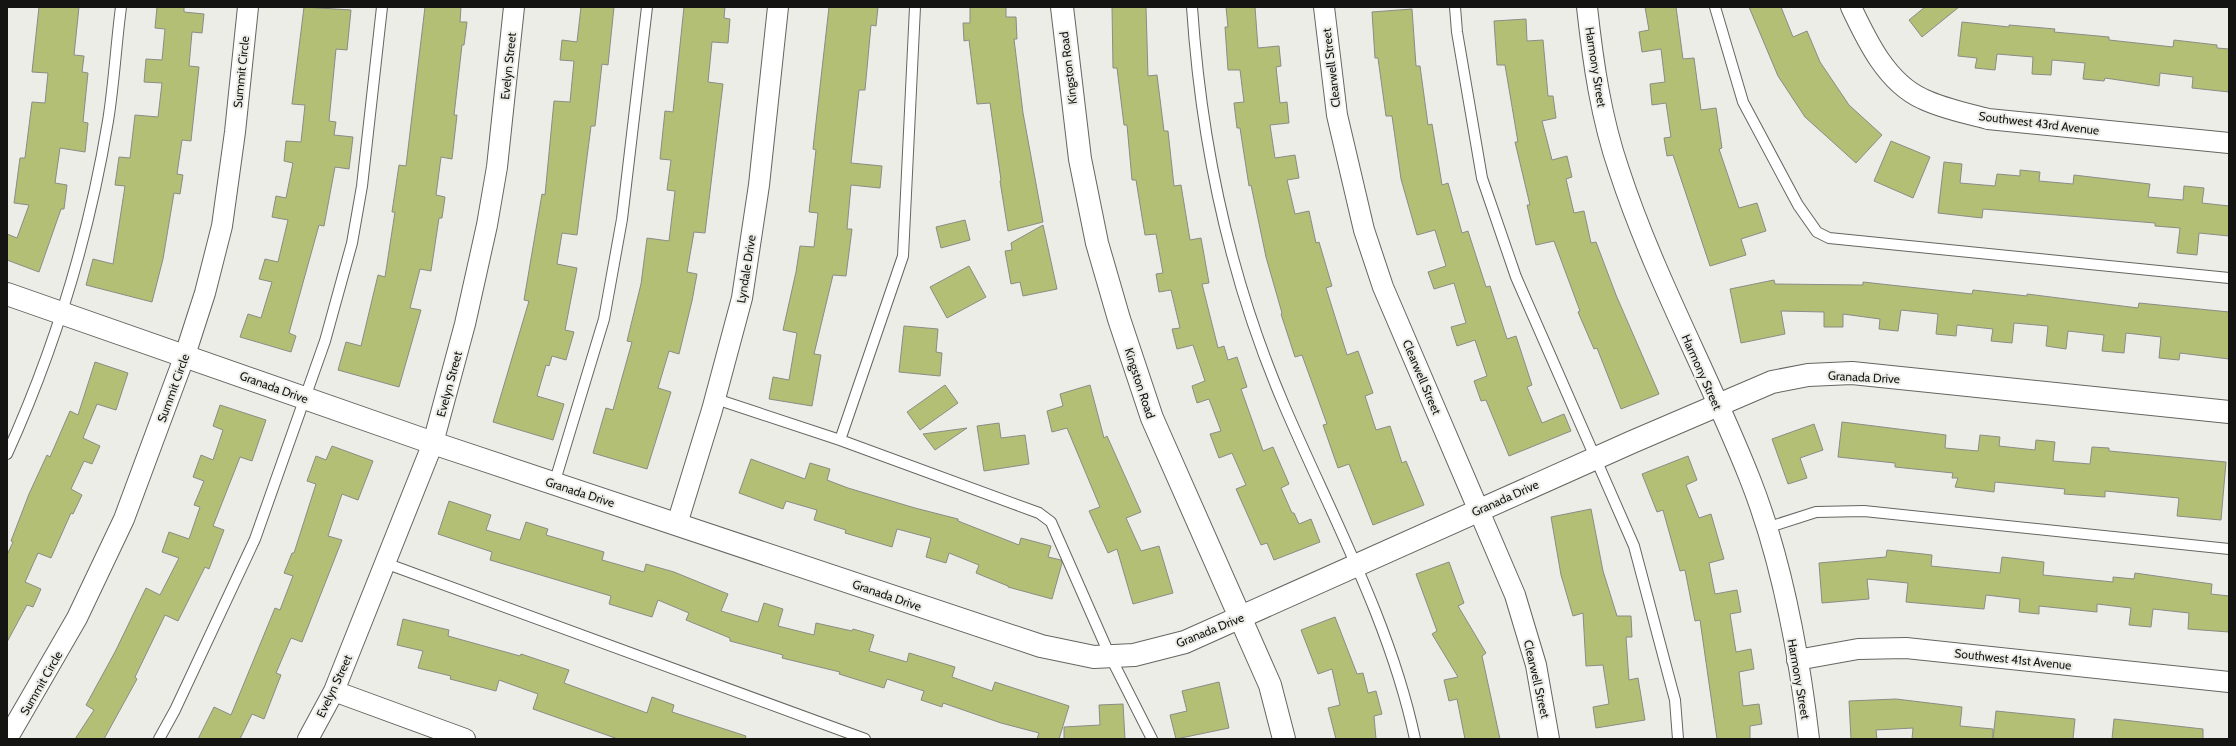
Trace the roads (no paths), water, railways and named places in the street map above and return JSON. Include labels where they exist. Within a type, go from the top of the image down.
[{"type":"street","name":"Summit Circle","points":[[7,739],[77,618],[124,519],[185,355],[205,293],[222,226],[235,132],[248,7]]},
{"type":"street","name":"Evelyn Street","points":[[308,739],[334,691],[433,443],[465,324],[487,225],[497,167],[514,7]]},
{"type":"street","name":"Lyndale Drive","points":[[677,524],[716,399],[742,298],[759,185],[778,7]]},
{"type":"street","name":"Kingston Road","points":[[1062,7],[1080,159],[1098,243],[1119,319],[1152,418],[1270,684],[1284,739]]},
{"type":"street","name":"Clearwell Street","points":[[1324,7],[1337,115],[1364,230],[1383,286],[1515,595],[1536,665],[1549,739]]},
{"type":"street","name":"Harmony Street","points":[[1587,7],[1602,108],[1618,169],[1642,232],[1750,480],[1774,550],[1797,660],[1809,739]]},
{"type":"street","name":"Southwest 43rd Avenue","points":[[1851,7],[1875,55],[1899,82],[1922,99],[1952,110],[1988,119],[2229,143]]},
{"type":"street","name":"Granada Drive","points":[[7,294],[554,484],[1041,646],[1094,657],[1134,655],[1185,642],[1241,618],[1479,509],[1772,382],[1808,375],[1852,374],[2229,412]]},
{"type":"street","name":"Southwest 41st Avenue","points":[[1797,660],[1858,649],[1906,648],[2229,682]]},
{"type":"street","points":[[334,691],[465,739]]},
{"type":"lane","points":[[7,454],[62,313],[83,240],[98,174],[108,120],[121,7]]},
{"type":"lane","points":[[159,739],[175,710],[255,539],[325,341],[352,243],[362,186],[382,7]]},
{"type":"lane","points":[[554,484],[604,319],[622,218],[647,7]]},
{"type":"lane","points":[[840,440],[903,256],[915,7]]},
{"type":"lane","points":[[1192,7],[1200,95],[1216,191],[1248,310],[1283,404],[1356,565],[1390,651],[1409,710],[1415,739]]},
{"type":"lane","points":[[1455,7],[1457,32],[1482,178],[1516,277],[1634,546],[1675,700],[1678,739]]},
{"type":"lane","points":[[1715,7],[1743,102],[1798,205],[1817,232],[1829,238],[2229,278]]},
{"type":"lane","points":[[716,399],[840,440],[1039,513],[1052,522],[1110,656],[1152,739]]},
{"type":"lane","points":[[1766,528],[1816,512],[1864,511],[2229,549]]},
{"type":"lane","points":[[385,563],[865,739]]}]
